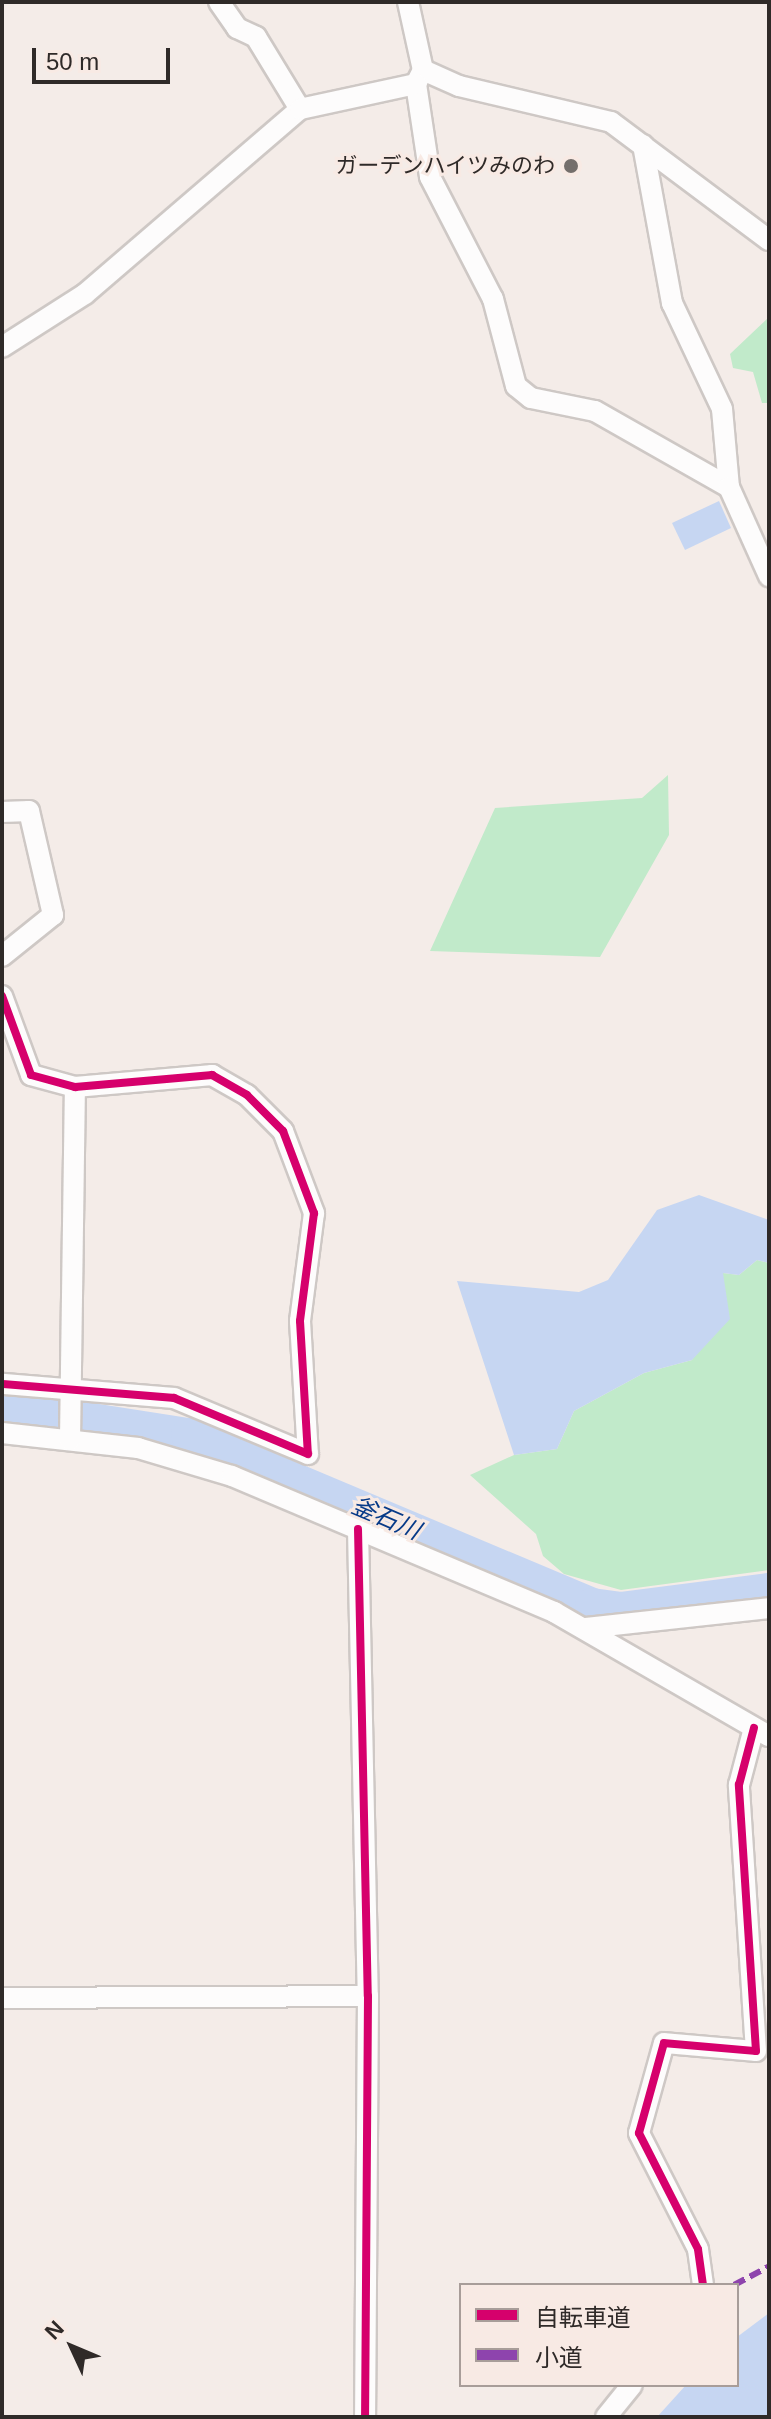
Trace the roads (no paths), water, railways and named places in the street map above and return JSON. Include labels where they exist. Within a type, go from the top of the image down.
[{"type":"street","points":[[219,2],[237,28],[256,37],[300,109]]},
{"type":"street","points":[[408,2],[430,177],[493,299],[516,386],[531,398],[595,411],[729,487]]},
{"type":"street","points":[[2,347],[85,294],[300,109],[419,77],[611,122],[769,240]]},
{"type":"street","points":[[643,145],[672,303],[722,409],[729,487],[769,576]]},
{"type":"street","points":[[2,812],[29,811],[53,915],[2,956]]},
{"type":"street","points":[[2,996],[31,1075],[75,1087],[212,1075],[247,1095],[283,1131],[314,1213],[300,1321],[308,1454],[174,1398],[72,1397],[2,1384]]},
{"type":"street","points":[[70,1434],[75,1087]]},
{"type":"street","points":[[2,1433],[70,1434],[177,1457],[358,1529],[586,1628],[603,1644],[761,1732],[739,1785],[756,2051],[664,2043],[639,2133],[698,2249],[703,2283]]},
{"type":"street","points":[[358,1529],[368,1996],[365,2417]]},
{"type":"street","points":[[586,1628],[769,1608]]},
{"type":"street","points":[[2,1998],[368,1996]]},
{"type":"street","points":[[606,2417],[630,2387]]},
{"type":"water","points":[[719,501],[731,528],[685,550],[672,523]]},
{"type":"water","points":[[699,1195],[769,1220],[769,1263],[757,1260],[739,1275],[723,1273],[730,1319],[692,1360],[644,1373],[574,1411],[557,1449],[514,1455],[457,1281],[579,1292],[608,1280],[657,1210]]},
{"type":"water","points":[[769,2313],[769,2417],[657,2417],[684,2387],[739,2387],[739,2336]]},
{"type":"waterway","name":"釜石川","points":[[2,1406],[188,1435],[592,1605],[620,1609],[769,1590]]},
{"type":"place","name":"ガーデンハイツみのわ","points":[[571,166]]}]
